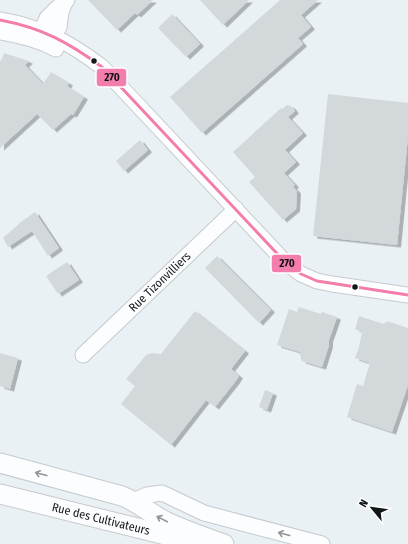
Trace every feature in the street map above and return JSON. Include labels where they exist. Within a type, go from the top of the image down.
[{"type":"main road","points":[[0,463],[122,496],[133,500],[152,513],[176,526],[224,544]]},
{"type":"main road","name":"Rue des Cultivateurs","points":[[0,494],[201,544]]},
{"type":"main road","points":[[0,498],[126,526]]},
{"type":"street","points":[[46,38],[60,24],[61,12],[66,1]]},
{"type":"street","points":[[0,20],[21,24],[46,38],[68,55],[124,92],[285,262],[301,274],[318,281],[332,284],[408,295]]},
{"type":"street","points":[[0,32],[46,38]]},
{"type":"street","name":"Rue Tizonvilliers","points":[[83,355],[236,209]]},
{"type":"street","points":[[133,500],[147,495],[162,493],[204,513],[322,544]]},
{"type":"building","points":[[88,0],[153,0],[137,15],[135,13],[117,30]]},
{"type":"building","points":[[200,0],[249,0],[223,25]]},
{"type":"building","points":[[280,0],[318,0],[301,15],[311,27],[298,38],[303,44],[202,133],[170,97]]},
{"type":"building","points":[[172,14],[200,44],[186,57],[158,28]]},
{"type":"building","points":[[4,53],[29,61],[25,65],[43,84],[51,72],[69,83],[67,86],[84,97],[73,115],[71,114],[53,130],[37,114],[0,148],[0,61]]},
{"type":"building","points":[[328,94],[408,103],[408,136],[397,245],[313,236]]},
{"type":"building","points":[[287,105],[291,106],[295,111],[288,117],[303,133],[285,150],[296,162],[284,173],[295,185],[293,187],[297,191],[296,209],[283,220],[249,182],[255,177],[233,152],[281,108],[282,109]]},
{"type":"building","points":[[140,140],[148,150],[124,171],[116,161]]},
{"type":"building","points":[[35,212],[59,248],[48,256],[32,231],[8,247],[3,238]]},
{"type":"building","points":[[217,256],[271,310],[259,323],[205,268]]},
{"type":"building","points":[[67,262],[79,280],[58,294],[46,276]]},
{"type":"building","points":[[299,307],[337,317],[322,367],[302,361],[300,352],[277,345],[289,309],[297,312]]},
{"type":"building","points":[[195,311],[245,351],[231,369],[239,376],[235,382],[215,407],[206,400],[171,445],[121,404],[135,386],[126,379],[146,355],[152,353],[161,354]]},
{"type":"building","points":[[359,316],[384,324],[385,322],[387,323],[387,321],[408,328],[408,385],[392,432],[347,417],[357,384],[363,386],[370,363],[355,358],[362,332],[355,329]]},
{"type":"building","points":[[0,353],[18,358],[10,389],[0,386]]},
{"type":"building","points":[[265,390],[273,393],[267,410],[259,407]]},
{"type":"transit line","name":"270","points":[[0,20],[29,27],[54,37],[78,50],[102,67],[285,262],[301,274],[317,281],[408,295]]}]
